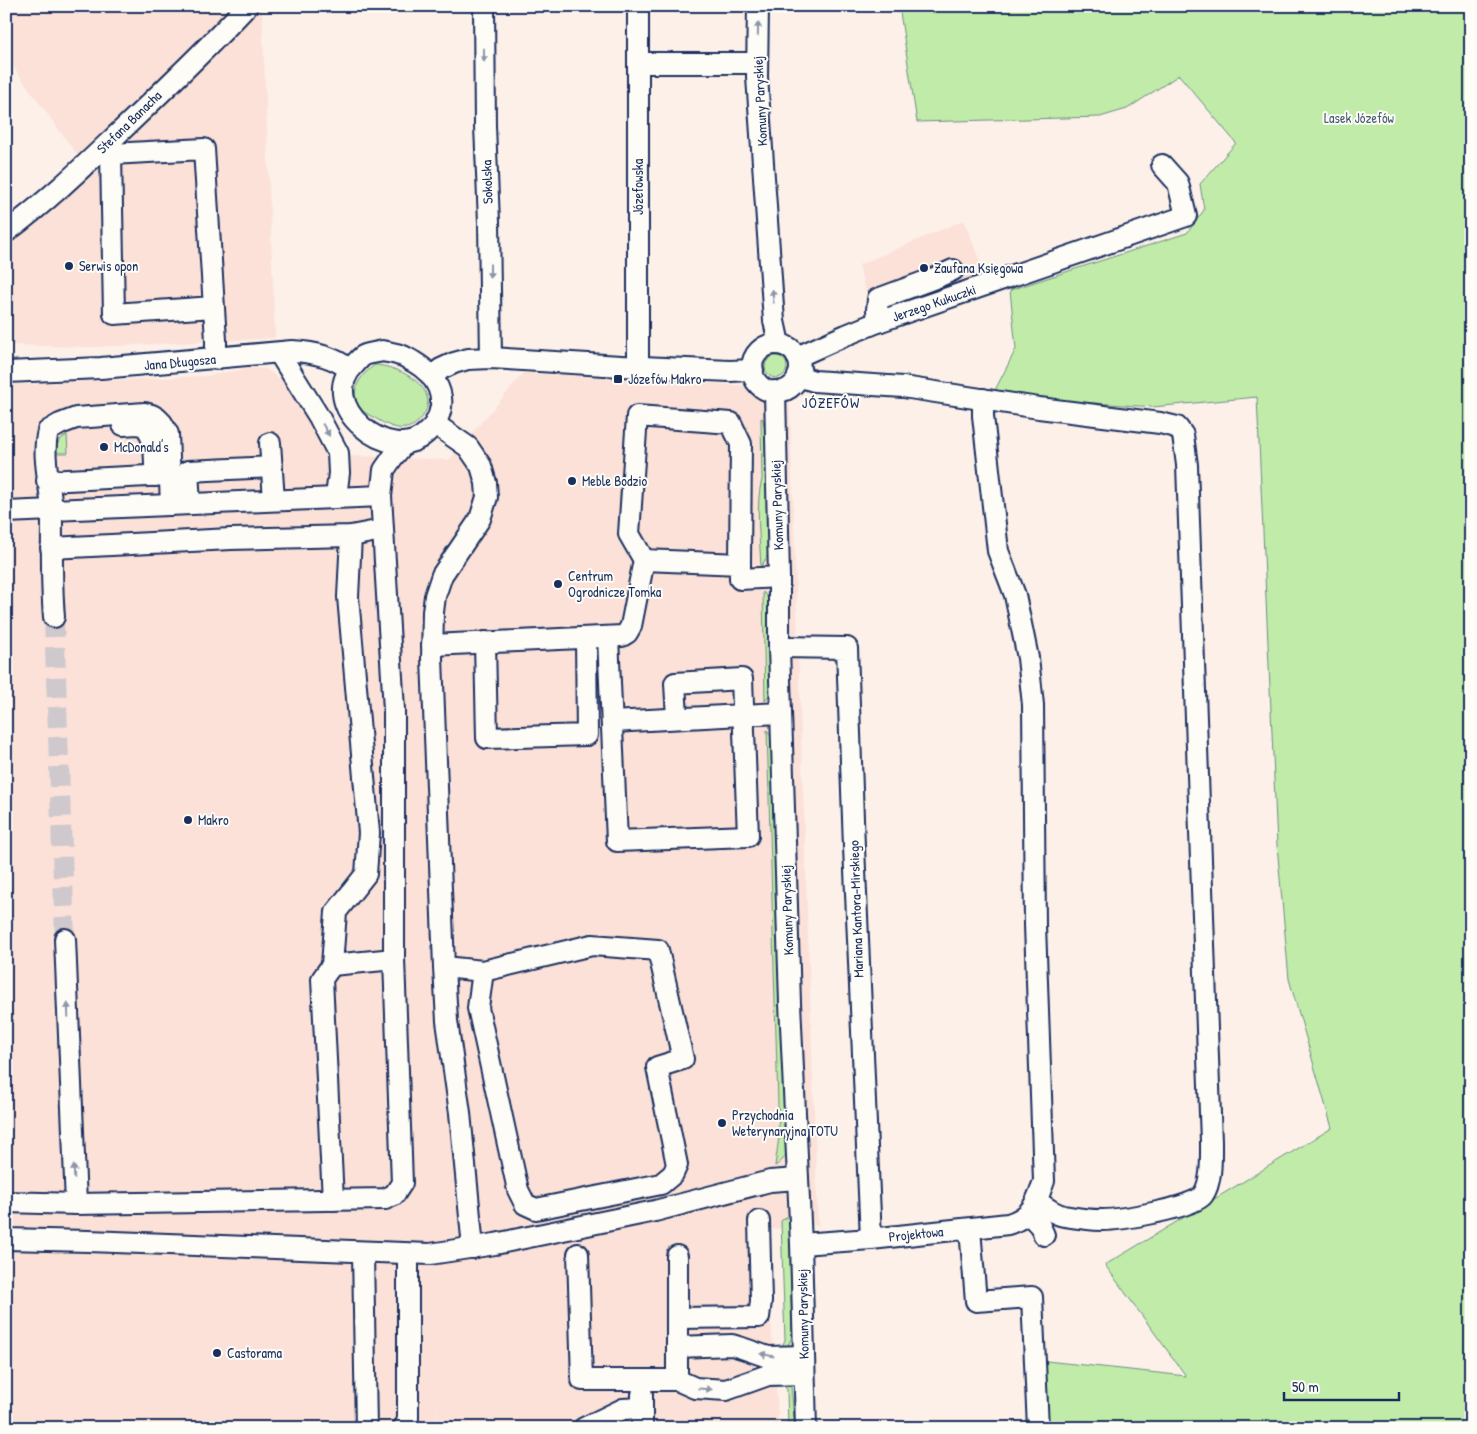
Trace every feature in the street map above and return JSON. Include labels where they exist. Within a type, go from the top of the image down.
[{"type":"street","name":"Stefana Banacha","points":[[6,232],[24,219],[80,169],[208,48],[247,6]]},
{"type":"street","name":"Sokolska","points":[[484,6],[491,358]]},
{"type":"street","name":"Józefowska","points":[[638,6],[638,367]]},
{"type":"street","name":"Komuny Paryskiej","points":[[758,6],[757,77],[774,321],[779,344]]},
{"type":"street","points":[[639,62],[757,63]]},
{"type":"street","points":[[213,307],[114,314],[111,154],[204,149],[216,359]]},
{"type":"street","name":"Jerzego Kukuczki","points":[[798,366],[846,335],[878,322],[1186,216],[1178,184],[1162,165]]},
{"type":"street","points":[[878,322],[876,310],[878,299],[953,270]]},
{"type":"street","points":[[798,366],[795,382],[789,387],[775,391],[768,390],[757,382],[752,370],[755,356],[760,350],[766,346],[779,344],[790,348],[798,366],[814,381],[903,387],[1160,423],[1177,427],[1184,435],[1187,465],[1211,1174],[1202,1196],[1189,1204],[1142,1215],[1104,1220],[1062,1215],[1046,1208],[1033,1207]]},
{"type":"street","points":[[382,351],[402,355],[422,367],[432,377],[442,399],[435,424],[421,438],[405,443],[389,442],[368,432],[356,422],[347,410],[343,398],[342,385],[349,369],[363,356],[382,351]]},
{"type":"street","name":"Jana Długosza","points":[[6,372],[101,368],[306,352],[332,358],[341,362],[349,369]]},
{"type":"street","points":[[279,353],[319,417],[338,453],[339,467],[336,497]]},
{"type":"street","points":[[432,377],[441,369],[454,363],[468,359],[491,358],[638,367],[730,371],[752,370]]},
{"type":"street","name":"Komuny Paryskiej","points":[[775,391],[779,647],[790,1003],[802,1244],[806,1428]]},
{"type":"street","points":[[983,399],[983,416],[998,551],[1015,595],[1028,658],[1034,704],[1035,925],[1044,1181],[1033,1207],[1044,1235]]},
{"type":"street","points":[[54,617],[51,587],[52,511],[48,482],[46,439],[48,431],[76,418],[145,413],[152,415],[162,424],[168,434],[163,476],[181,505]]},
{"type":"street","points":[[432,644],[608,637],[622,636],[627,633],[631,626],[644,560],[630,534],[637,416],[731,423],[741,444],[740,579],[779,577]]},
{"type":"street","points":[[435,424],[468,447],[481,466],[486,483],[487,497],[480,518],[442,575],[434,604],[432,644],[447,1021],[460,1113],[473,1248]]},
{"type":"street","points":[[368,432],[384,470]]},
{"type":"street","points":[[270,442],[274,500]]},
{"type":"street","points":[[6,1202],[76,1204],[385,1199],[394,1195],[402,1183],[394,959],[394,710],[381,496],[384,470],[405,443]]},
{"type":"street","points":[[181,505],[188,471],[272,467]]},
{"type":"street","points":[[48,482],[163,476]]},
{"type":"street","points":[[6,512],[381,496]]},
{"type":"street","points":[[51,548],[231,539],[351,536],[382,530]]},
{"type":"street","points":[[333,1200],[322,979],[332,965],[336,912],[366,874],[369,833],[348,597],[351,536]]},
{"type":"street","points":[[644,560],[740,564]]},
{"type":"street","points":[[608,637],[617,841],[748,836],[742,679],[675,683],[677,718]]},
{"type":"street","points":[[485,642],[487,738],[587,735],[586,638]]},
{"type":"street","name":"Mariana Kantora-Mirskiego","points":[[779,647],[847,648],[856,916],[871,1239]]},
{"type":"street","points":[[612,722],[781,713]]},
{"type":"street","points":[[65,939],[76,1204]]},
{"type":"street","points":[[444,968],[483,971],[592,945],[658,950],[683,1059],[657,1068],[677,1165],[674,1174],[661,1184],[642,1188],[536,1209],[525,1204],[518,1190],[478,1008],[483,971]]},
{"type":"street","points":[[332,965],[394,959]]},
{"type":"street","points":[[6,1239],[430,1254],[473,1248],[655,1211],[770,1181],[798,1179]]},
{"type":"street","name":"Projektowa","points":[[802,1244],[871,1239],[1008,1224],[1019,1220],[1033,1207]]},
{"type":"street","points":[[677,1318],[758,1317],[761,1301],[759,1221]]},
{"type":"street","points":[[970,1229],[976,1301],[1032,1297],[1038,1428]]},
{"type":"street","points":[[363,1252],[366,1428]]},
{"type":"street","points":[[403,1428],[406,1426],[408,1418],[408,1254]]},
{"type":"street","points":[[578,1254],[582,1380],[677,1380],[695,1388],[726,1390],[804,1365]]},
{"type":"street","points":[[677,1256],[677,1380]]},
{"type":"street","points":[[677,1347],[732,1345],[768,1357],[804,1365]]},
{"type":"street","points":[[584,1428],[623,1409],[642,1418],[642,1380]]},
{"type":"shaded area","points":[[6,6],[237,6],[81,160],[6,57]]},
{"type":"shaded area","points":[[262,7],[275,338],[93,347],[6,345],[6,244],[47,211]]},
{"type":"shaded area","points":[[964,220],[985,275],[872,318],[859,265]]},
{"type":"shaded area","points":[[252,368],[266,369],[286,383],[331,455],[449,460],[524,373],[789,388],[818,1225],[764,1230],[779,1428],[438,1428],[436,1396],[437,1428],[6,1428],[6,385],[206,376]]},
{"type":"green space","name":"Lasek Józefów","points":[[899,6],[1471,6],[1471,1428],[1043,1428],[1037,1360],[1186,1376],[1105,1265],[1332,1128],[1289,979],[1277,845],[1257,397],[1153,407],[992,396],[1016,349],[1010,290],[1187,233],[1204,210],[1200,184],[1236,143],[1179,75],[1127,109],[1100,117],[917,122]]},
{"type":"green space","points":[[776,356],[784,359],[787,367],[784,375],[776,378],[768,375],[765,367],[768,359]]},
{"type":"green space","points":[[375,365],[395,369],[415,380],[422,387],[427,396],[427,406],[418,422],[406,428],[394,427],[387,425],[362,410],[356,397],[357,385],[360,379]]},
{"type":"green space","points":[[761,418],[763,419],[768,451],[768,555],[761,567],[758,511],[762,479]]},
{"type":"green space","points":[[67,435],[68,453],[56,453],[59,442]]},
{"type":"green space","points":[[763,592],[770,603],[771,692],[765,701]]},
{"type":"green space","points":[[767,730],[772,738],[787,1149],[785,1157],[775,1166],[779,1137]]},
{"type":"green space","points":[[789,1217],[792,1337],[787,1348],[780,1350],[785,1340],[781,1221]]},
{"type":"green space","points":[[781,1380],[789,1383],[791,1387],[795,1428],[788,1428],[787,1390]]},
{"type":"tunnel","points":[[54,617],[65,939]]},
{"type":"place","name":"Serwis opon","points":[[69,266]]},
{"type":"place","name":"Zaufana Księgowa","points":[[924,268]]},
{"type":"place","name":"Józefów Makro","points":[[618,379]]},
{"type":"place","name":"McDonald's","points":[[104,447]]},
{"type":"place","name":"Meble Bodzio","points":[[572,481]]},
{"type":"place","name":"Centrum Ogrodnicze Tomka","points":[[558,584]]},
{"type":"place","name":"Makro","points":[[188,820]]},
{"type":"place","name":"Przychodnia Weterynaryjna TOTU","points":[[722,1123]]},
{"type":"place","name":"Castorama","points":[[217,1353]]},
{"type":"district","name":"JÓZEFÓW","points":[[831,403]]}]
